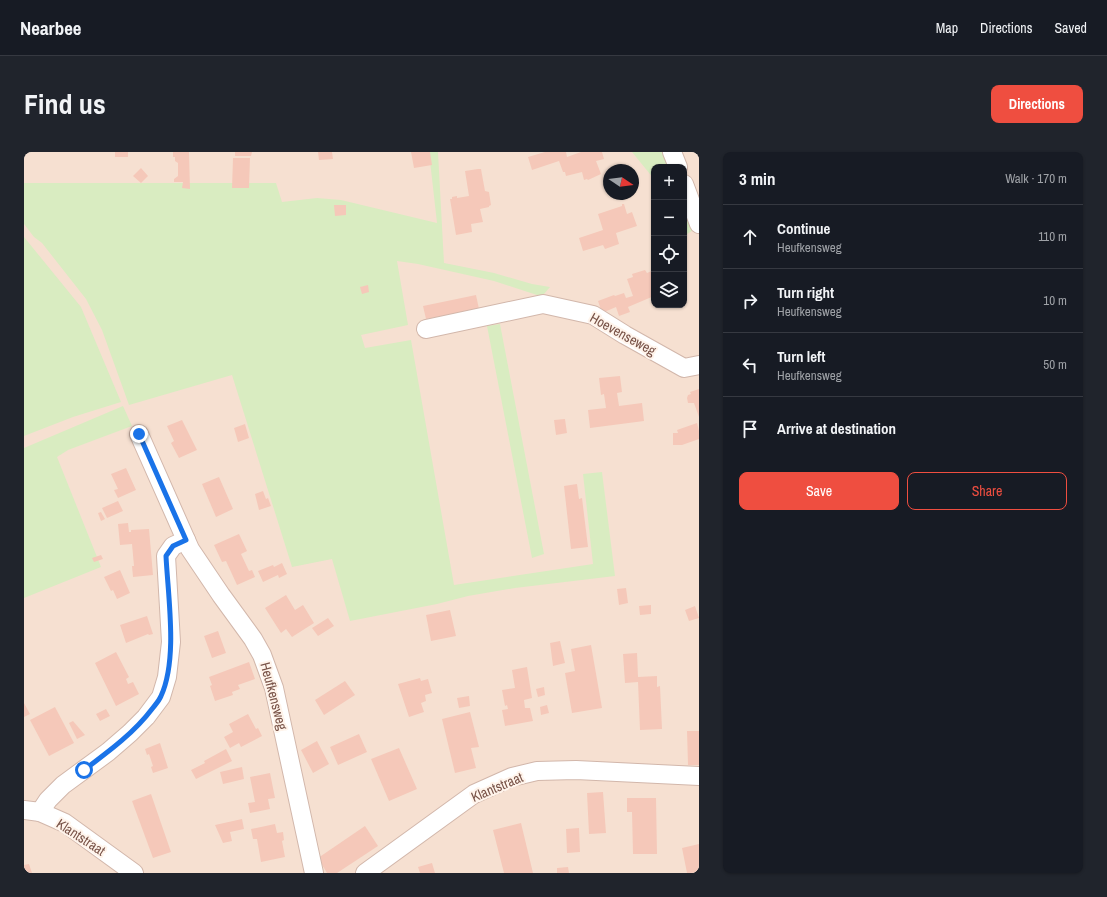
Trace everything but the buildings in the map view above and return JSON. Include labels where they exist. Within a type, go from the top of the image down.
[{"type":"street","points":[[672,152],[677,164]]},
{"type":"street","points":[[687,192],[699,224]]},
{"type":"street","name":"Hoevenseweg","points":[[426,329],[543,304],[593,314],[625,336],[684,368],[699,365]]},
{"type":"street","name":"Heufkensweg","points":[[139,434],[190,549],[253,639],[262,655],[274,688],[314,873]]},
{"type":"street","points":[[32,811],[48,800],[63,785],[108,752],[130,733],[146,717],[161,697],[167,677],[171,642],[166,556],[173,546],[186,540]]},
{"type":"street","name":"Klantstraat","points":[[365,873],[474,794],[512,777],[537,771],[576,770],[699,776]]},
{"type":"street","name":"Klantstraat","points":[[32,811],[65,823],[134,873]]},
{"type":"shaded area","points":[[24,152],[699,152],[699,873],[24,873]]},
{"type":"green space","points":[[429,152],[438,152],[444,263],[494,273],[532,284],[550,287],[540,296],[494,281],[418,264],[397,261],[408,325],[361,335],[365,348],[411,340],[454,585],[593,564],[583,474],[602,472],[615,576],[515,588],[468,596],[437,604],[350,621],[332,559],[292,567],[232,375],[129,405],[102,330],[86,299],[42,243],[34,237],[24,224],[24,183],[276,183],[282,202],[317,198],[341,200],[437,223]]},
{"type":"green space","points":[[632,152],[668,152],[672,164],[651,164],[651,175]]},
{"type":"green space","points":[[687,206],[695,229],[687,234]]},
{"type":"green space","points":[[24,237],[81,307],[121,402],[73,417],[24,436]]},
{"type":"green space","points":[[500,324],[544,554],[532,558],[487,326]]},
{"type":"green space","points":[[123,406],[132,426],[68,450],[57,457],[101,567],[24,598],[24,448]]},
{"type":"route","points":[[84,770],[108,752],[146,717],[161,697],[170,660],[171,642],[166,556],[173,546],[186,540],[139,434]]}]
